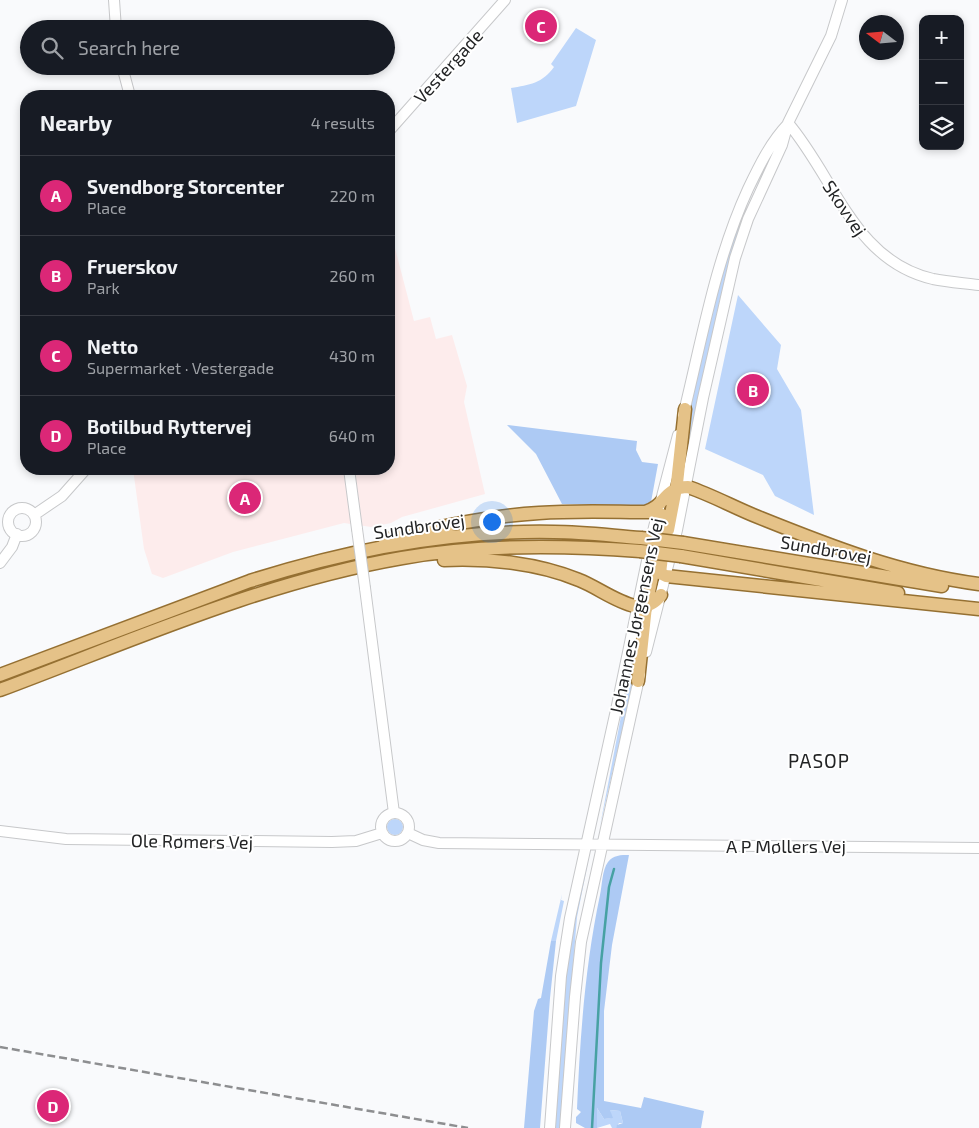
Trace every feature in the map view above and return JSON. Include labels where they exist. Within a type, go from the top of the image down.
[{"type":"main road","points":[[684,409],[680,488],[660,573],[666,576],[979,609]]},
{"type":"main road","points":[[285,570],[327,555],[427,529],[478,519],[540,512],[644,512],[659,507],[680,488]]},
{"type":"main road","points":[[680,488],[868,560],[930,576],[979,584]]},
{"type":"main road","points":[[638,681],[642,606],[663,524],[659,507]]},
{"type":"main road","name":"Sundbrovej","points":[[0,675],[210,596],[285,570],[382,547],[456,537],[555,532],[641,545],[681,556],[896,592],[979,603]]},
{"type":"main road","name":"Sundbrovej","points":[[0,690],[228,605],[313,579],[404,558],[481,549],[683,543],[903,581],[979,590]]},
{"type":"main road","points":[[313,579],[347,576],[425,562],[488,561],[557,572],[642,606],[656,602],[661,595]]},
{"type":"street","points":[[114,0],[115,20]]},
{"type":"street","name":"Vestergade","points":[[395,124],[506,0]]},
{"type":"street","name":"Johannes Jørgensens Vej","points":[[680,488],[735,258],[748,220],[782,145],[788,124],[818,67],[831,36],[842,0]]},
{"type":"street","points":[[124,75],[128,90]]},
{"type":"street","name":"Johannes Jørgensens Vej","points":[[659,507],[712,291],[725,247],[758,168],[775,138],[788,124]]},
{"type":"street","name":"Skovvej","points":[[788,124],[800,137],[854,226],[885,256],[916,273],[933,279],[979,285]]},
{"type":"street","points":[[34,515],[62,496],[81,475]]},
{"type":"street","points":[[350,475],[394,813]]},
{"type":"street","points":[[20,508],[28,509],[34,515],[36,526],[25,535],[16,534],[9,525],[5,515],[20,508]]},
{"type":"street","points":[[0,563],[12,547],[16,534]]},
{"type":"street","name":"Johannes Jørgensens Vej","points":[[550,1128],[562,976],[570,918],[594,844],[666,576]]},
{"type":"street","name":"Johannes Jørgensens Vej","points":[[565,1128],[575,997],[594,844],[642,606]]},
{"type":"street","points":[[394,813],[402,814],[408,820],[408,833],[403,839],[395,841],[387,839],[382,833],[383,820],[394,813]]},
{"type":"street","name":"Ole Rømers Vej","points":[[0,831],[66,839],[314,842],[356,841],[382,833]]},
{"type":"street","points":[[408,833],[435,843],[594,844]]},
{"type":"street","name":"A P Møllers Vej","points":[[594,844],[979,848]]},
{"type":"shaded area","points":[[576,28],[596,40],[576,106],[517,123],[511,88],[530,84],[545,77],[554,67],[551,64]]},
{"type":"shaded area","points":[[747,201],[720,299],[681,479],[689,410],[726,257]]},
{"type":"shaded area","points":[[395,248],[414,321],[430,317],[436,339],[452,335],[467,386],[464,402],[485,494],[402,517],[391,523],[371,527],[344,523],[233,552],[163,578],[152,574],[144,549],[134,475],[395,475]]},
{"type":"shaded area","points":[[738,295],[781,345],[777,369],[801,410],[814,515],[775,496],[763,475],[705,449]]},
{"type":"shaded area","points":[[507,425],[637,441],[636,450],[642,462],[658,464],[651,502],[644,506],[562,504],[536,454]]},
{"type":"shaded area","points":[[640,617],[634,679],[600,826]]},
{"type":"shaded area","points":[[392,819],[398,819],[403,824],[401,833],[392,835],[387,830],[387,824]]},
{"type":"shaded area","points":[[620,855],[629,855],[612,945],[604,1011],[604,1101],[641,1108],[644,1097],[704,1111],[701,1128],[616,1128],[617,1125],[623,1123],[620,1111],[610,1110],[613,1118],[604,1119],[597,1108],[597,1128],[585,1128],[576,1123],[576,1117],[581,1112],[577,1109],[587,975],[603,874],[606,865],[612,858]]},
{"type":"shaded area","points":[[586,862],[588,862],[577,917],[560,1128],[555,1128],[564,993],[575,915]]},
{"type":"shaded area","points":[[562,894],[561,900],[564,901],[556,941],[551,941]]},
{"type":"shaded area","points":[[551,941],[556,941],[540,1128],[524,1128],[534,1011],[538,999],[541,998]]},
{"type":"shaded area","points":[[597,1108],[604,1119],[611,1118],[610,1110],[620,1111],[623,1123],[619,1123],[616,1128],[612,1128],[610,1124],[597,1128]]},
{"type":"waterway","points":[[592,1128],[601,963],[609,887],[614,869]]},
{"type":"railway","points":[[0,1047],[468,1128]]},
{"type":"place","name":"Netto","points":[[541,26]]},
{"type":"place","name":"Fruerskov","points":[[753,390]]},
{"type":"place","name":"Svendborg Storcenter","points":[[245,498]]},
{"type":"place","name":"Botilbud Ryttervej","points":[[53,1106]]},
{"type":"district","name":"PASOP","points":[[819,760]]}]
